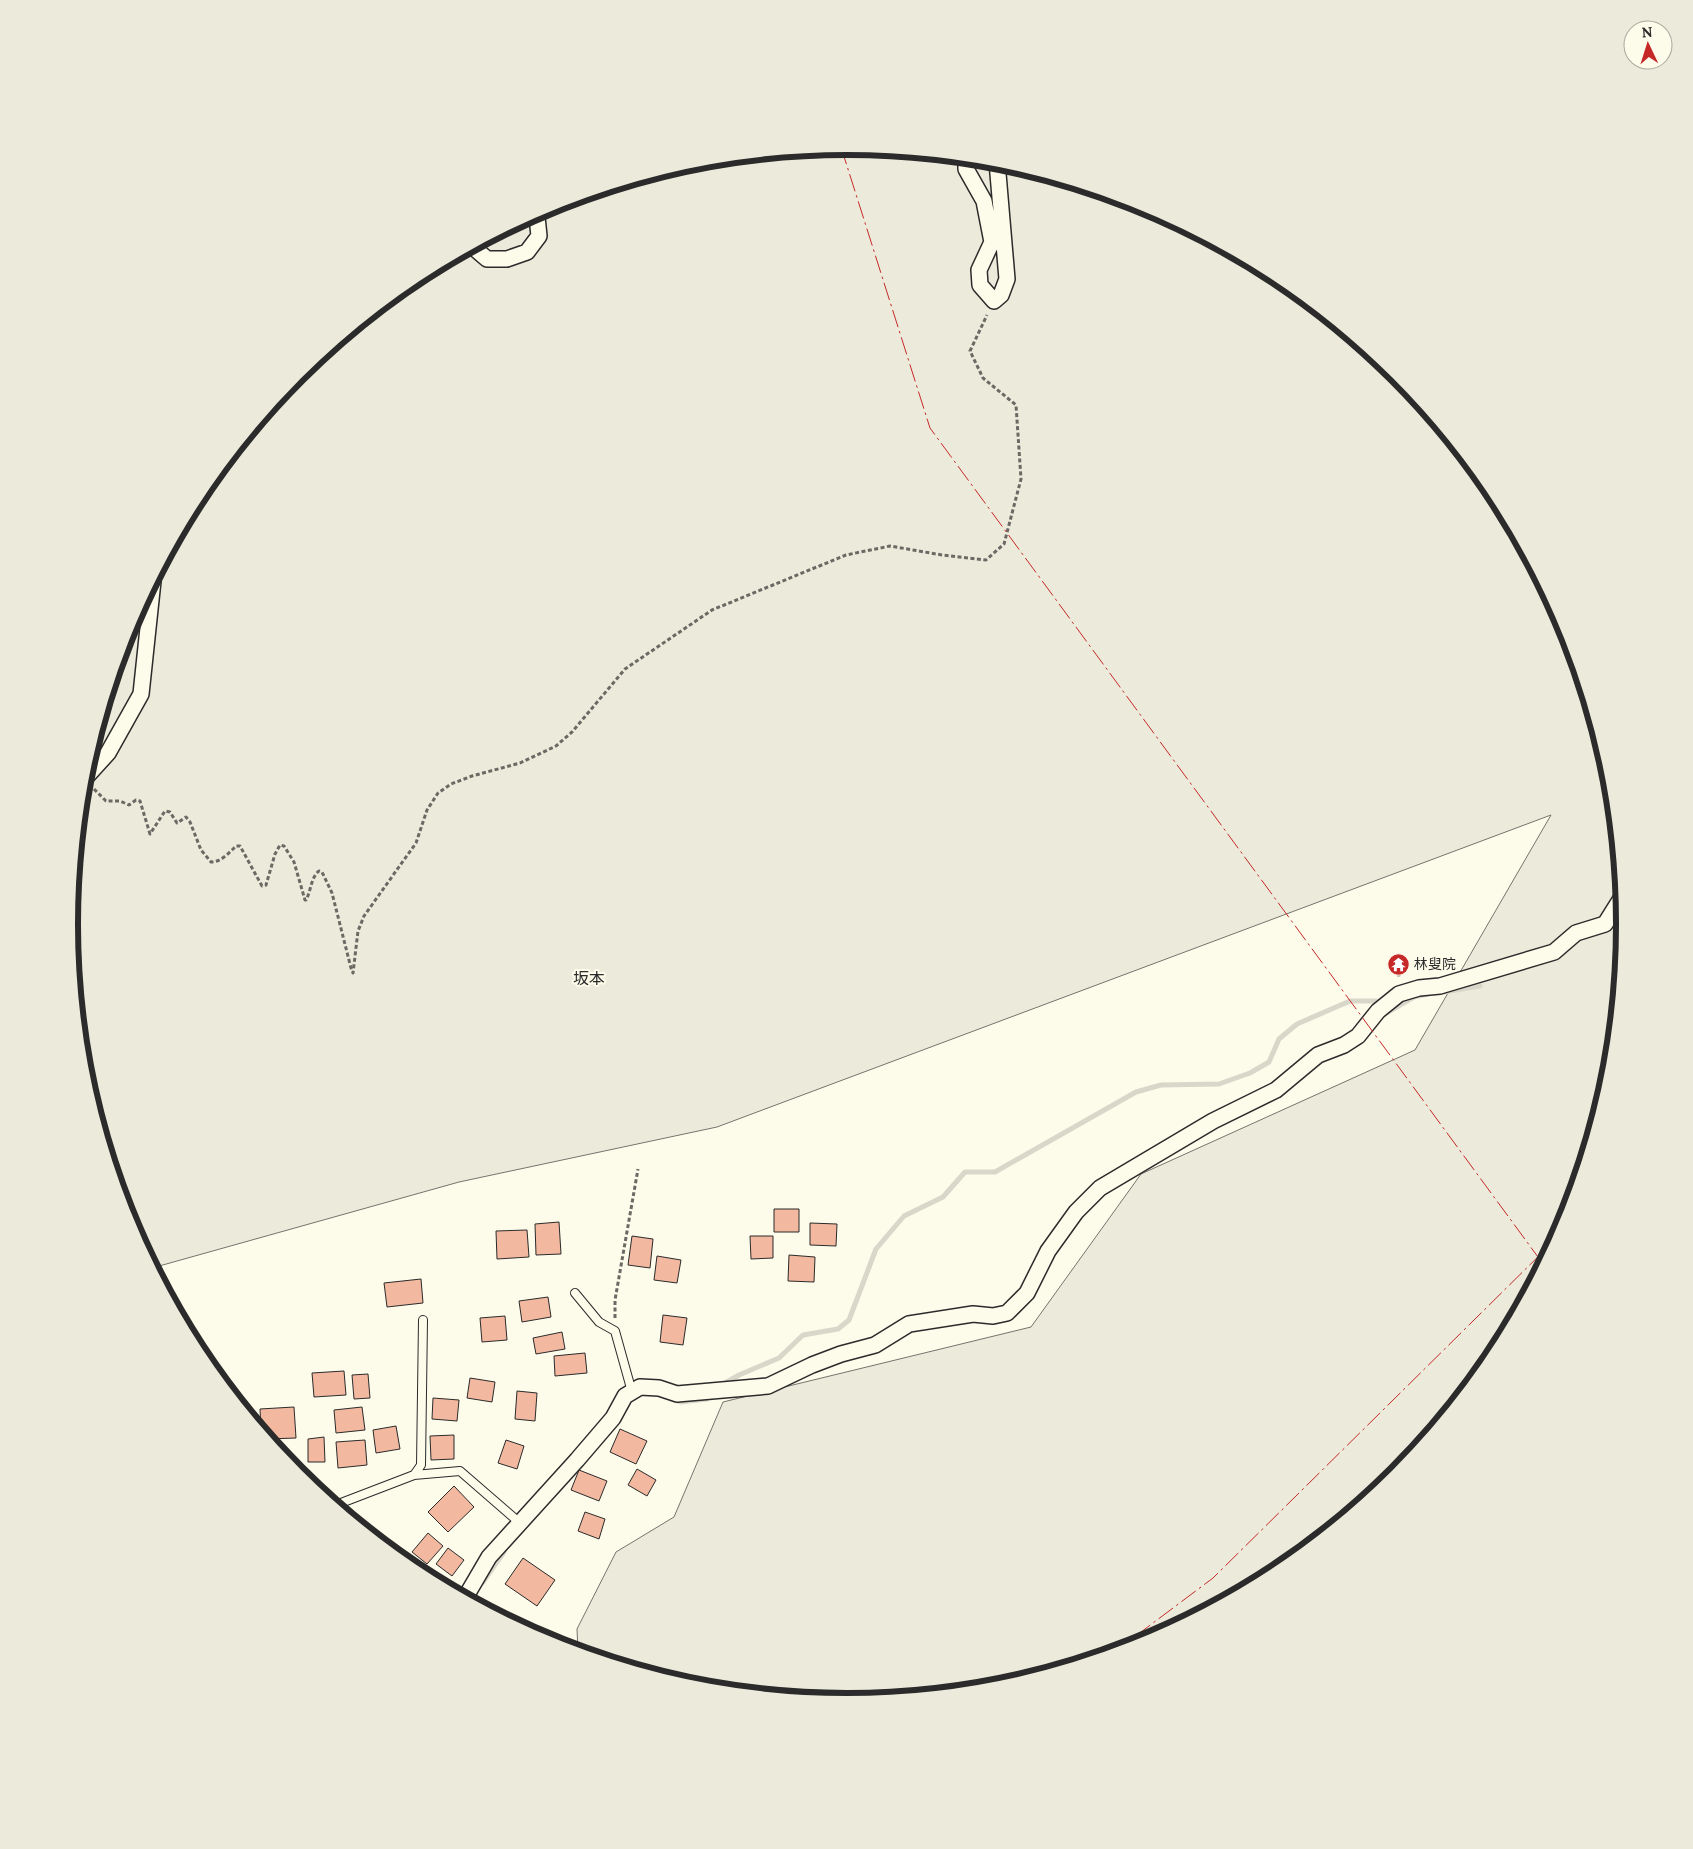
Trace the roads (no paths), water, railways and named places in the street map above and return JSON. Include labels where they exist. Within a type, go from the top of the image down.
[{"type":"street","points":[[966,165],[966,169],[984,201],[992,242],[979,270],[980,285],[994,301],[1001,294],[1006,279],[997,170]]},
{"type":"street","points":[[477,251],[487,259],[507,259],[527,252],[539,236],[537,221]]},
{"type":"street","points":[[93,769],[108,753],[141,694],[151,596]]},
{"type":"street","points":[[467,1593],[489,1557],[613,1418],[625,1396],[640,1387],[659,1388],[677,1394],[768,1386],[812,1365],[841,1354],[875,1345],[909,1324],[973,1314],[993,1316],[1007,1313],[1027,1293],[1048,1251],[1076,1212],[1100,1188],[1213,1121],[1276,1090],[1318,1055],[1344,1045],[1358,1036],[1383,1007],[1399,994],[1419,988],[1440,986],[1554,952],[1576,933],[1605,924],[1615,908]]},
{"type":"lane","points":[[575,1293],[599,1322],[615,1331],[632,1392]]},
{"type":"lane","points":[[414,1475],[421,1465],[423,1320]]},
{"type":"lane","points":[[340,1503],[414,1475],[460,1472],[520,1523]]},
{"type":"waterway","points":[[1444,992],[1480,986]]},
{"type":"waterway","points":[[720,1386],[739,1375],[779,1358],[803,1335],[838,1329],[849,1320],[876,1249],[904,1216],[943,1197],[965,1172],[995,1172],[1136,1092],[1161,1085],[1219,1084],[1250,1073],[1269,1062],[1279,1039],[1297,1024],[1350,1001],[1377,1001],[1388,1012],[1414,997],[1428,994]]},
{"type":"waterway","points":[[674,1400],[681,1402],[707,1399],[712,1394]]},
{"type":"waterway","points":[[483,1582],[504,1552]]},
{"type":"place","name":"林叟院","points":[[1398,964]]},
{"type":"district","name":"坂本","points":[[589,978]]}]
